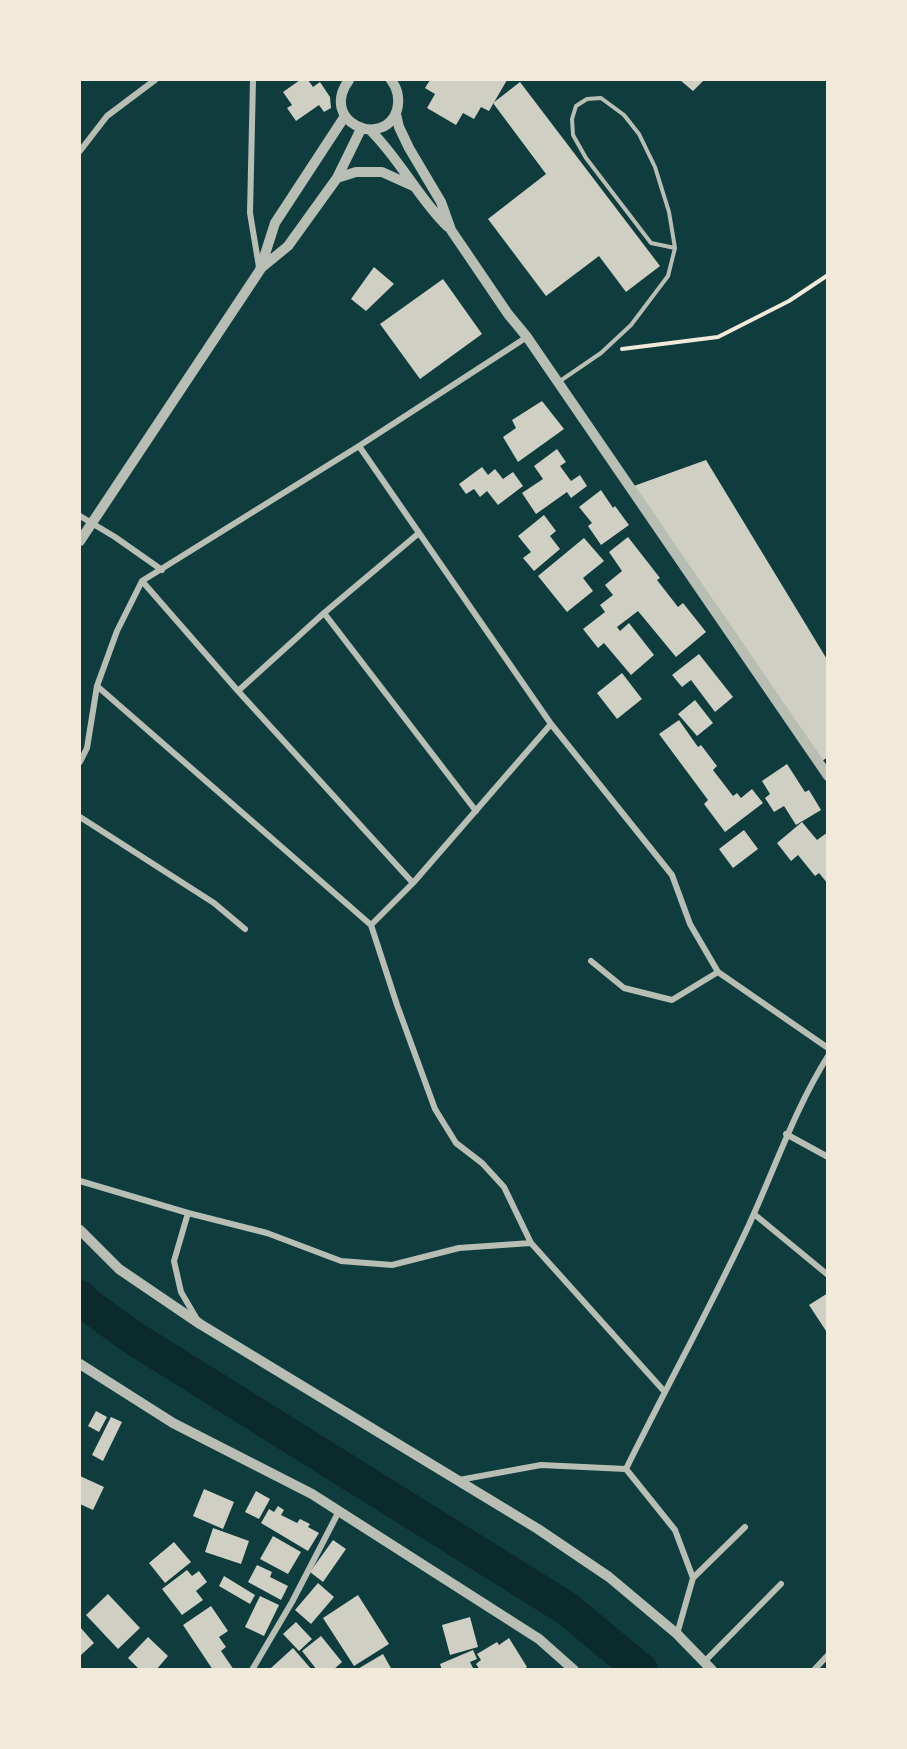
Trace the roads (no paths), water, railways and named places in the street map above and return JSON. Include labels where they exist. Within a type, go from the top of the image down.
[{"type":"street","points":[[80,151],[108,116],[155,80]]},
{"type":"street","points":[[253,80],[250,213],[260,270]]},
{"type":"street","points":[[344,82],[341,107],[345,116],[352,124],[365,129],[383,143],[431,210],[452,231],[828,776]]},
{"type":"street","points":[[396,83],[399,102],[396,114],[399,127],[441,202],[452,231]]},
{"type":"street","points":[[365,129],[385,126],[396,114]]},
{"type":"street","points":[[260,270],[275,223],[345,116]]},
{"type":"street","points":[[80,541],[260,270],[288,246],[336,178],[365,129]]},
{"type":"street","points":[[336,178],[356,172],[382,172],[414,187]]},
{"type":"street","points":[[80,762],[87,748],[97,686],[117,631],[142,581],[359,446],[527,337]]},
{"type":"street","points":[[359,446],[551,724],[672,875],[690,924],[718,972],[828,1048]]},
{"type":"street","points":[[80,516],[162,570]]},
{"type":"street","points":[[238,691],[324,613],[419,533]]},
{"type":"street","points":[[142,581],[238,691],[413,883]]},
{"type":"street","points":[[324,613],[476,811]]},
{"type":"street","points":[[97,686],[371,925],[435,1109],[456,1143],[482,1163],[504,1187],[531,1243],[664,1391]]},
{"type":"street","points":[[371,925],[413,883],[551,724]]},
{"type":"street","points":[[80,817],[214,903],[245,929]]},
{"type":"street","points":[[591,961],[624,988],[672,1000],[718,972]]},
{"type":"street","points":[[626,1469],[664,1391],[712,1304],[754,1214],[786,1134],[812,1080],[828,1056]]},
{"type":"street","points":[[786,1134],[828,1157]]},
{"type":"street","points":[[80,1181],[188,1213],[267,1233],[341,1261],[392,1265],[459,1248],[531,1243]]},
{"type":"street","points":[[188,1213],[174,1261],[181,1292],[200,1324]]},
{"type":"street","points":[[754,1214],[828,1275]]},
{"type":"street","points":[[80,1230],[119,1269],[200,1324],[538,1529],[609,1577],[677,1634],[709,1665],[781,1584]]},
{"type":"street","points":[[80,1364],[173,1424],[312,1494],[338,1513],[538,1639],[574,1670]]},
{"type":"street","points":[[456,1481],[541,1465],[626,1469],[675,1530],[693,1578]]},
{"type":"street","points":[[252,1670],[292,1602],[338,1513]]},
{"type":"street","points":[[677,1634],[693,1578],[745,1527]]},
{"type":"street","points":[[814,1670],[828,1655]]},
{"type":"lane","points":[[558,382],[601,353],[631,325],[668,276],[675,248],[669,212],[655,167],[639,134],[624,116],[601,98],[587,99],[576,106],[572,119],[573,135],[586,158],[651,243],[675,248]]},
{"type":"waterway","points":[[80,1297],[135,1339],[566,1608],[641,1670]]}]
